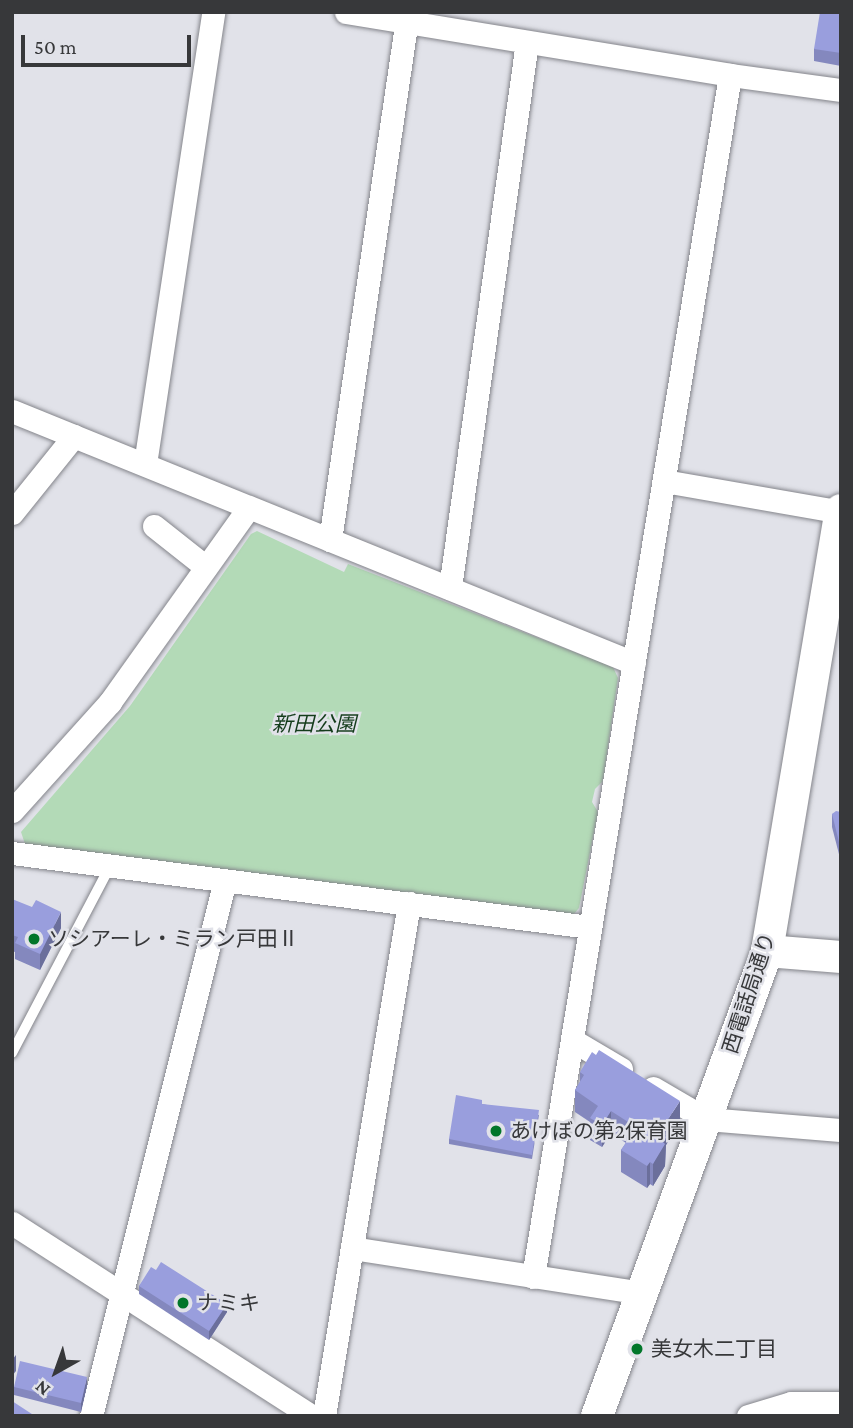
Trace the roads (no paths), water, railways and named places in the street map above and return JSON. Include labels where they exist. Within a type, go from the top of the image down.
[{"type":"street","points":[[145,464],[213,12]]},
{"type":"street","points":[[346,12],[407,17],[527,42],[841,90]]},
{"type":"street","points":[[330,540],[407,17]]},
{"type":"street","points":[[450,589],[527,42]]},
{"type":"street","points":[[533,1277],[730,75]]},
{"type":"street","points":[[12,411],[634,663]]},
{"type":"street","points":[[12,513],[74,436]]},
{"type":"street","points":[[664,481],[841,511]]},
{"type":"street","points":[[12,811],[110,702],[249,507]]},
{"type":"street","name":"西電話局通り","points":[[597,1416],[768,951],[841,511]]},
{"type":"street","points":[[154,526],[206,567]]},
{"type":"street","points":[[12,853],[590,926]]},
{"type":"street","points":[[91,1416],[225,880]]},
{"type":"street","points":[[324,1416],[409,903]]},
{"type":"street","points":[[768,951],[841,957]]},
{"type":"street","points":[[572,1040],[706,1119],[841,1130]]},
{"type":"street","points":[[12,1223],[312,1416]]},
{"type":"street","points":[[352,1248],[642,1293]]},
{"type":"street","points":[[748,1416],[791,1403],[841,1403]]},
{"type":"lane","points":[[12,1053],[111,865]]},
{"type":"place","name":"ソシアーレ・ミラン戸田Ⅱ","points":[[34,939]]},
{"type":"place","name":"あけぼの第2保育園","points":[[496,1131]]},
{"type":"place","name":"ナミキ","points":[[183,1303]]},
{"type":"place","name":"美女木二丁目","points":[[637,1349]]},
{"type":"park label","name":"新田公園","points":[[314,724]]}]
